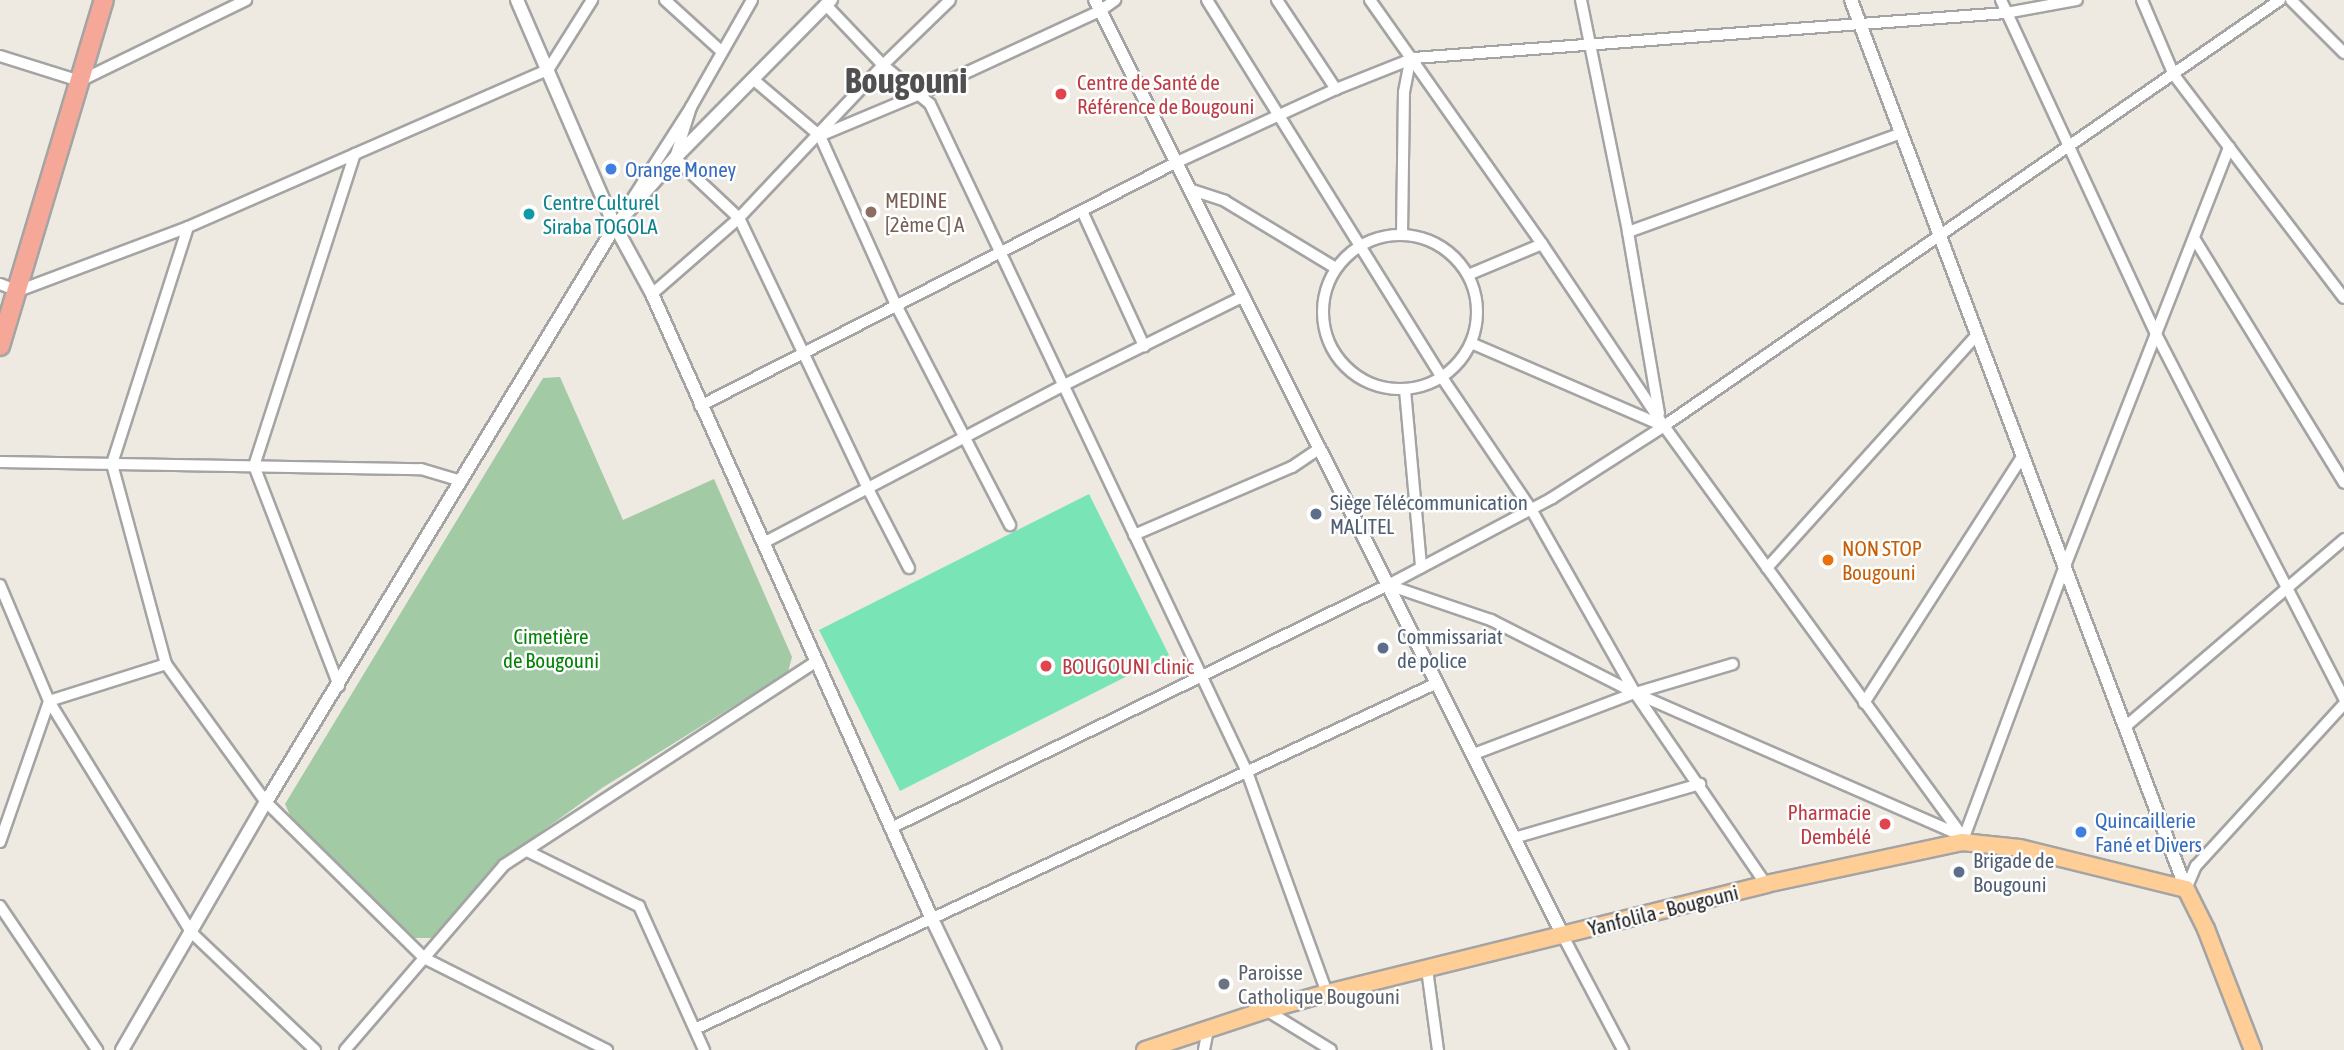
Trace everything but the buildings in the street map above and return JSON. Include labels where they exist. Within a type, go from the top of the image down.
[{"type":"highway","points":[[0,346],[104,0]]},
{"type":"main road","name":"Yanfolila - Bougouni","points":[[1146,1050],[1266,1010],[1327,993],[1766,884],[1963,839],[2020,848],[2186,889]]},
{"type":"main road","points":[[2186,889],[2206,929],[2253,1050]]},
{"type":"street","points":[[0,57],[80,81],[246,0]]},
{"type":"street","points":[[517,0],[615,226],[652,294],[700,406],[765,541],[932,919],[995,1050]]},
{"type":"street","points":[[0,284],[18,291],[188,226],[548,71],[592,0]]},
{"type":"street","points":[[665,0],[721,51]]},
{"type":"street","points":[[122,1050],[266,802],[339,686],[615,226],[691,107],[752,0]]},
{"type":"street","points":[[652,294],[739,218],[820,136],[883,65],[950,0]]},
{"type":"street","points":[[820,136],[920,94],[1097,6],[1115,0]]},
{"type":"street","points":[[1208,0],[1441,376],[1531,509],[1635,692],[1766,884]]},
{"type":"street","points":[[1277,0],[1336,89]]},
{"type":"street","points":[[1370,0],[1542,244],[1662,421],[1963,839]]},
{"type":"street","points":[[1581,0],[1628,232],[1662,421]]},
{"type":"street","points":[[1851,0],[2186,889]]},
{"type":"street","points":[[2001,0],[2156,334],[2344,698]]},
{"type":"street","points":[[700,406],[1175,163],[1279,114],[1412,59],[2007,13],[2077,0]]},
{"type":"street","points":[[2142,0],[2174,75],[2344,298]]},
{"type":"street","points":[[891,828],[1388,585],[1531,509],[2174,75],[2280,0]]},
{"type":"street","points":[[2291,0],[2344,53]]},
{"type":"street","points":[[615,226],[675,158],[829,3],[883,65],[930,104],[1247,772],[1327,993]]},
{"type":"street","points":[[1097,6],[1563,936],[1623,1050]]},
{"type":"street","points":[[1402,234],[1404,92],[1412,59]]},
{"type":"street","points":[[754,80],[820,136],[896,305],[1010,525]]},
{"type":"street","points":[[675,158],[691,107]]},
{"type":"street","points":[[1628,232],[1901,133]]},
{"type":"street","points":[[1963,839],[2064,566],[2229,147]]},
{"type":"street","points":[[339,686],[254,466],[355,154]]},
{"type":"street","points":[[675,158],[739,218],[868,489],[909,568]]},
{"type":"street","points":[[1189,189],[1225,201],[1334,267]]},
{"type":"street","points":[[1082,211],[1144,346]]},
{"type":"street","points":[[188,226],[112,464],[166,664],[266,802],[424,958],[607,1050]]},
{"type":"street","points":[[1402,234],[1434,241],[1458,259],[1477,296],[1477,323],[1471,343],[1457,365],[1429,385],[1405,390],[1380,388],[1357,377],[1332,351],[1322,315],[1326,287],[1334,267],[1362,246],[1383,235],[1402,234]]},
{"type":"street","points":[[2194,238],[2344,483]]},
{"type":"street","points":[[1468,275],[1542,244]]},
{"type":"street","points":[[765,541],[965,439],[1062,386],[1244,296]]},
{"type":"street","points":[[1767,568],[1977,335]]},
{"type":"street","points":[[1471,343],[1662,421]]},
{"type":"street","points":[[1405,390],[1422,567]]},
{"type":"street","points":[[1134,535],[1292,467],[1320,448]]},
{"type":"street","points":[[1864,703],[2022,455]]},
{"type":"street","points":[[0,462],[421,469],[461,481]]},
{"type":"street","points":[[2125,727],[2344,539]]},
{"type":"street","points":[[0,585],[49,701],[192,933],[315,1050]]},
{"type":"street","points":[[1388,585],[1490,620],[1635,692],[1963,839]]},
{"type":"street","points":[[345,1050],[504,865],[817,661]]},
{"type":"street","points":[[49,701],[166,664]]},
{"type":"street","points":[[1474,754],[1635,692],[1733,664]]},
{"type":"street","points":[[695,1030],[1437,683]]},
{"type":"street","points":[[0,842],[49,701]]},
{"type":"street","points":[[2186,889],[2196,866],[2344,704]]},
{"type":"street","points":[[1514,838],[1700,784]]},
{"type":"street","points":[[527,851],[639,906],[704,1050]]},
{"type":"street","points":[[0,906],[97,1050]]},
{"type":"street","points":[[1427,969],[1438,1050]]},
{"type":"street","points":[[1266,1010],[1331,1050]]},
{"type":"street","points":[[1204,1050],[1208,1029]]},
{"type":"green space","name":"Cimetière de Bougouni","points":[[560,377],[623,520],[714,479],[792,657],[788,672],[602,788],[495,865],[432,938],[414,938],[293,822],[285,804],[543,378]]},
{"type":"green space","points":[[1089,494],[1169,655],[900,791],[819,630]]},
{"type":"place","name":"Centre de Santé de Référence de Bougouni","points":[[1061,94]]},
{"type":"place","name":"Orange Money","points":[[611,169]]},
{"type":"place","name":"MEDINE [2ème C] A","points":[[871,212]]},
{"type":"place","name":"Centre Culturel Siraba TOGOLA","points":[[529,214]]},
{"type":"place","name":"Siège Télécommunication MALITEL","points":[[1316,514]]},
{"type":"place","name":"NON STOP Bougouni","points":[[1828,560]]},
{"type":"place","name":"Commissariat de police","points":[[1383,648]]},
{"type":"place","name":"BOUGOUNI clinic","points":[[1046,666]]},
{"type":"place","name":"Pharmacie Dembélé","points":[[1885,824]]},
{"type":"place","name":"Quincaillerie Fané et Divers","points":[[2081,832]]},
{"type":"place","name":"Brigade de Bougouni","points":[[1959,872]]},
{"type":"place","name":"Paroisse Catholique Bougouni","points":[[1224,984]]},
{"type":"district","name":"Bougouni","points":[[906,80]]}]
